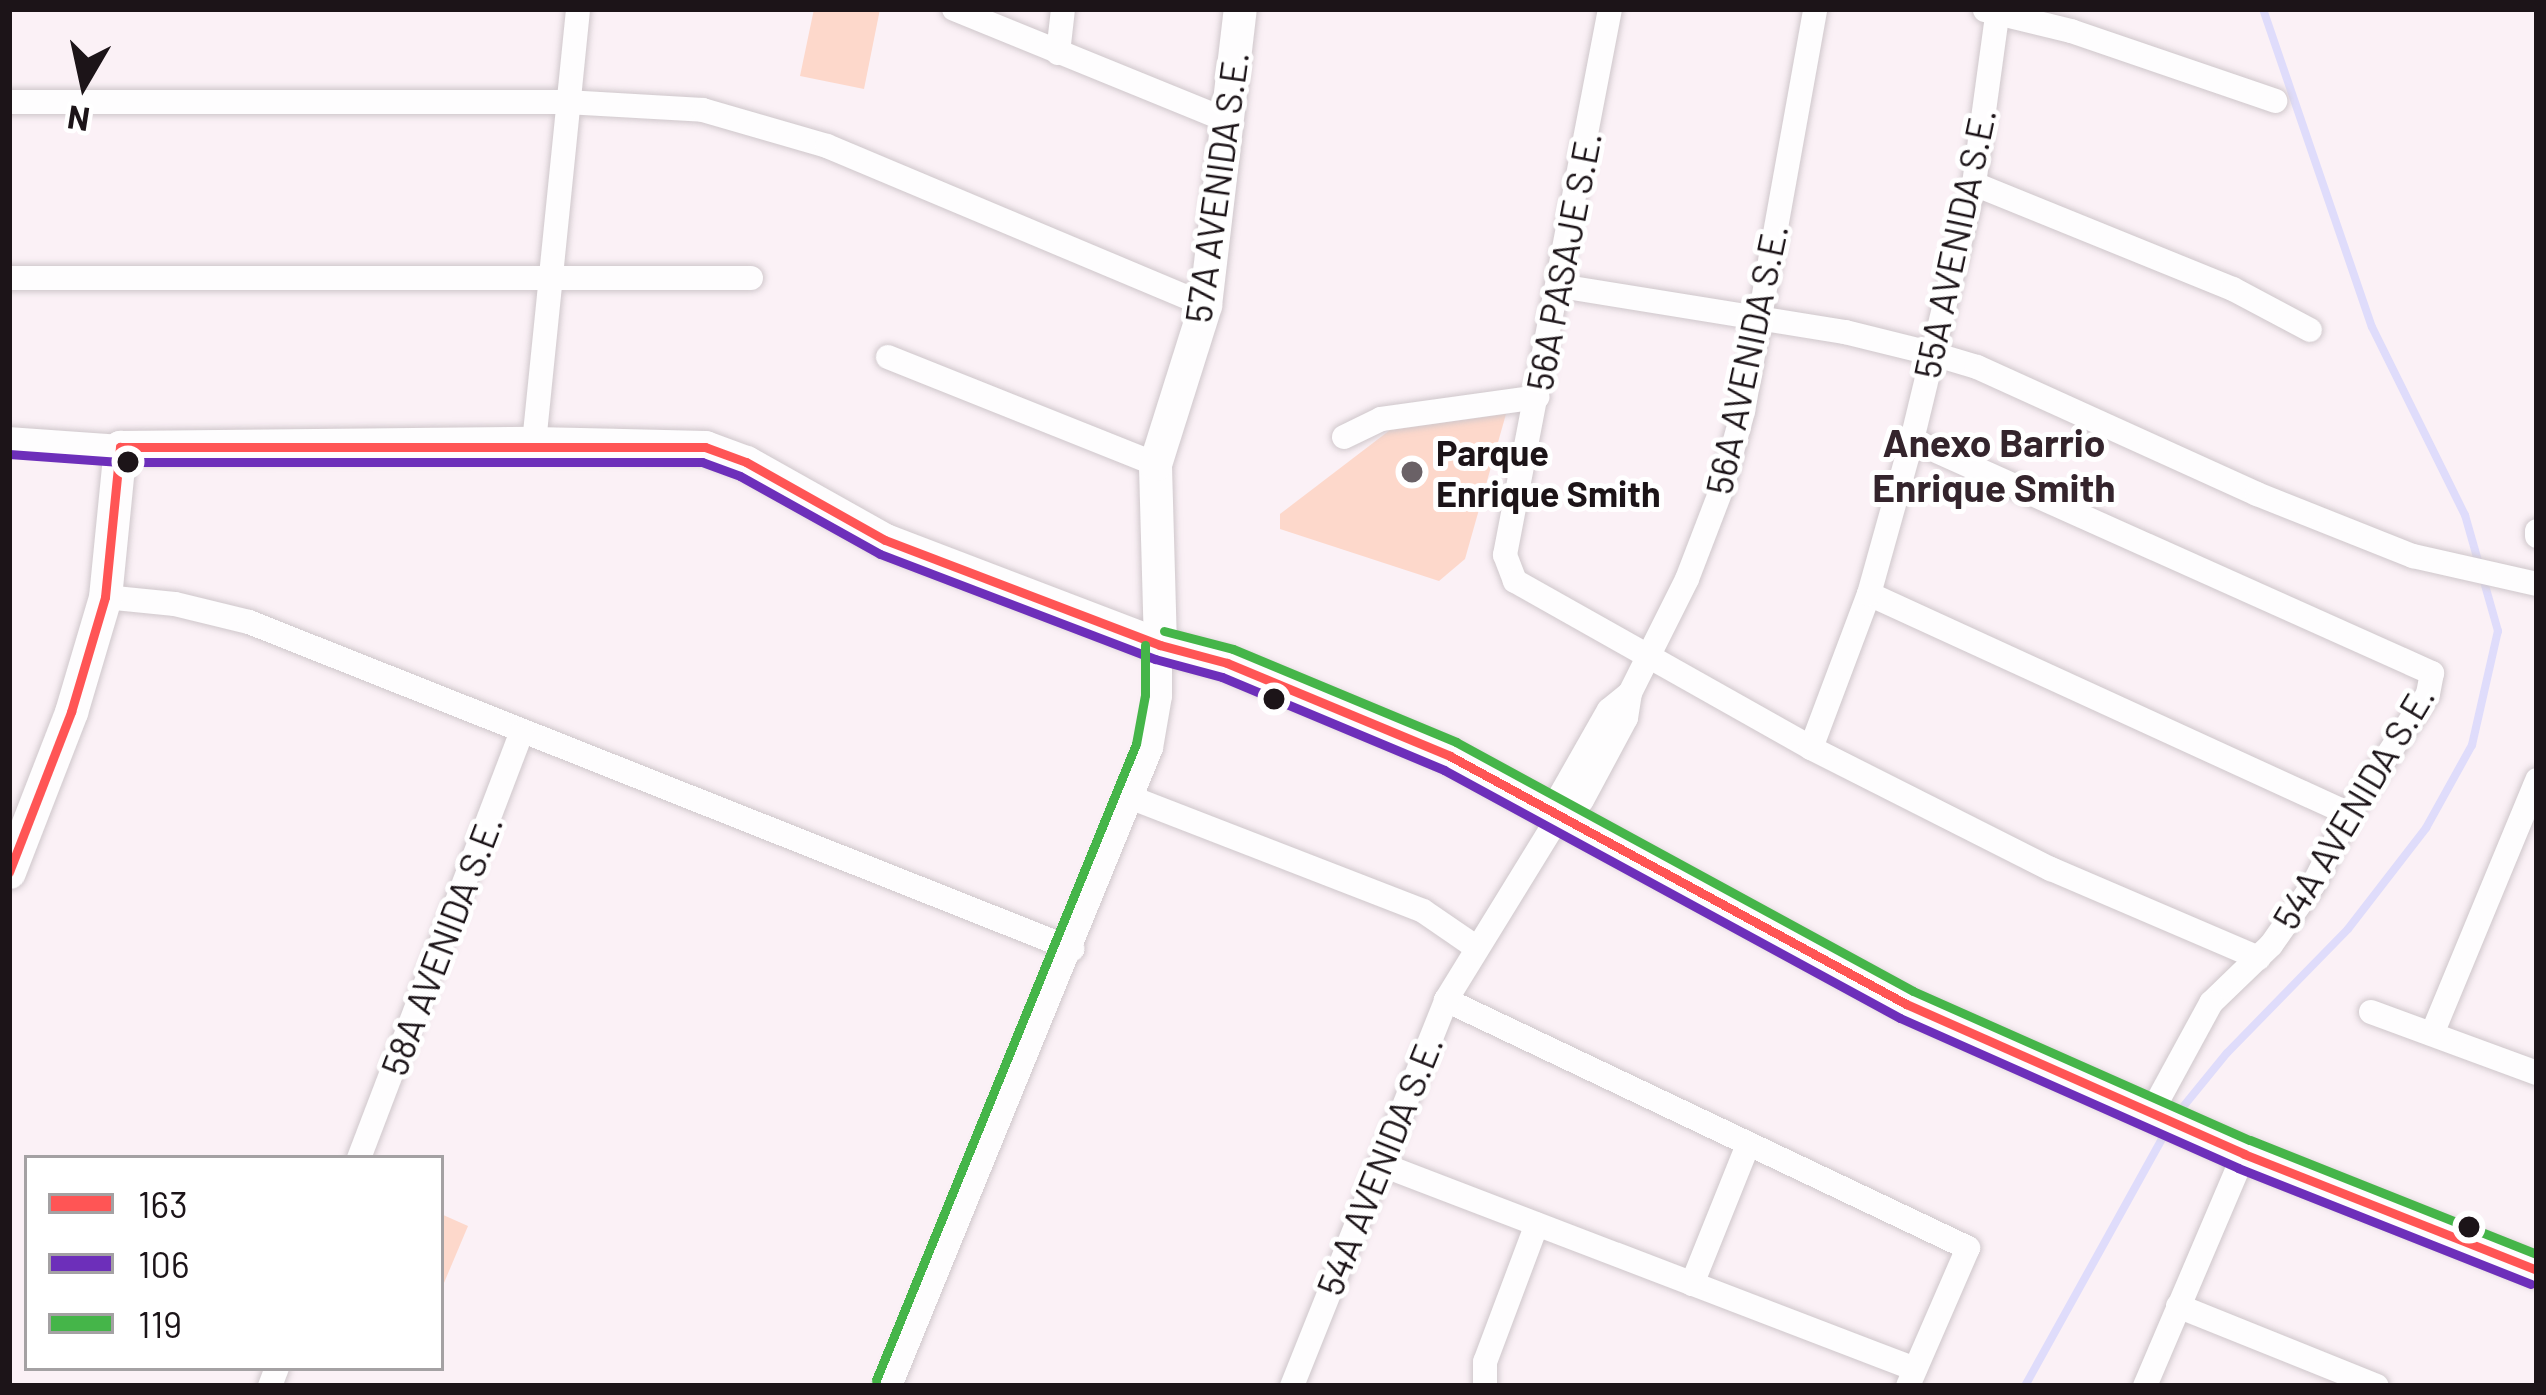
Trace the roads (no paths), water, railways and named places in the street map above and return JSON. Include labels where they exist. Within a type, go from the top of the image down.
[{"type":"street","points":[[534,443],[578,9]]},
{"type":"street","points":[[954,9],[1229,121]]},
{"type":"street","points":[[1058,53],[1063,9]]},
{"type":"street","name":"57A AVENIDA S.E.","points":[[890,1386],[1072,949],[1150,748],[1160,696],[1155,464],[1205,305],[1240,9]]},
{"type":"street","name":"56A PASAJE S.E.","points":[[1610,9],[1505,555],[1515,581],[1647,656]]},
{"type":"street","name":"56A AVENIDA S.E.","points":[[1477,948],[1556,820],[1610,710],[1630,693],[1687,579],[1722,488],[1815,9]]},
{"type":"street","points":[[1993,10],[2072,20],[2275,101]]},
{"type":"street","name":"55A AVENIDA S.E.","points":[[1811,748],[1869,594],[1912,440],[1974,184],[1993,10]]},
{"type":"street","points":[[9,102],[566,102],[703,110],[827,146],[1205,305]]},
{"type":"street","points":[[1974,184],[2233,289],[2310,331]]},
{"type":"street","points":[[9,278],[751,278]]},
{"type":"street","points":[[1560,286],[1758,318],[1977,367],[2257,494],[2413,556],[2533,583]]},
{"type":"street","points":[[888,358],[1155,464]]},
{"type":"street","points":[[1343,437],[1381,419],[1537,397]]},
{"type":"street","points":[[9,439],[120,448],[534,443],[704,447],[746,462],[885,541],[1160,645],[1227,664],[1428,747],[1556,820],[1906,1004],[2244,1154],[2537,1270]]},
{"type":"street","name":"54A AVENIDA S.E.","points":[[1912,440],[2432,673],[2428,694],[2349,814],[2313,885],[2259,958],[2211,1003],[2164,1120]]},
{"type":"street","points":[[9,872],[17,834],[85,673],[105,596],[120,448]]},
{"type":"street","points":[[1869,594],[2349,814]]},
{"type":"street","points":[[105,596],[175,604],[249,622],[1072,949]]},
{"type":"street","points":[[1647,656],[1811,748],[2050,869],[2259,958]]},
{"type":"street","name":"58A AVENIDA S.E.","points":[[360,1155],[522,732]]},
{"type":"street","points":[[2432,1034],[2537,780]]},
{"type":"street","points":[[1132,798],[1423,911],[1477,948]]},
{"type":"street","name":"54A AVENIDA S.E.","points":[[1292,1386],[1446,1000],[1477,948]]},
{"type":"street","points":[[1380,1164],[1692,1284],[1912,1378],[1968,1247],[1446,1000]]},
{"type":"street","points":[[2371,1012],[2537,1073]]},
{"type":"street","points":[[1692,1284],[1748,1145]]},
{"type":"street","points":[[2145,1386],[2244,1154]]},
{"type":"street","points":[[1487,1385],[1485,1362],[1537,1224]]},
{"type":"street","points":[[2178,1306],[2377,1386]]},
{"type":"waterway","points":[[2263,9],[2372,327],[2465,515],[2479,564]]},
{"type":"waterway","points":[[2178,1113],[2227,1053],[2348,929],[2426,828],[2472,745],[2498,631],[2483,578]]},
{"type":"waterway","points":[[2025,1386],[2167,1130]]},
{"type":"place","name":"Parque Enrique Smith","points":[[1412,472]]},
{"type":"district","name":"Anexo Barrio Enrique Smith","points":[[1994,466]]}]
